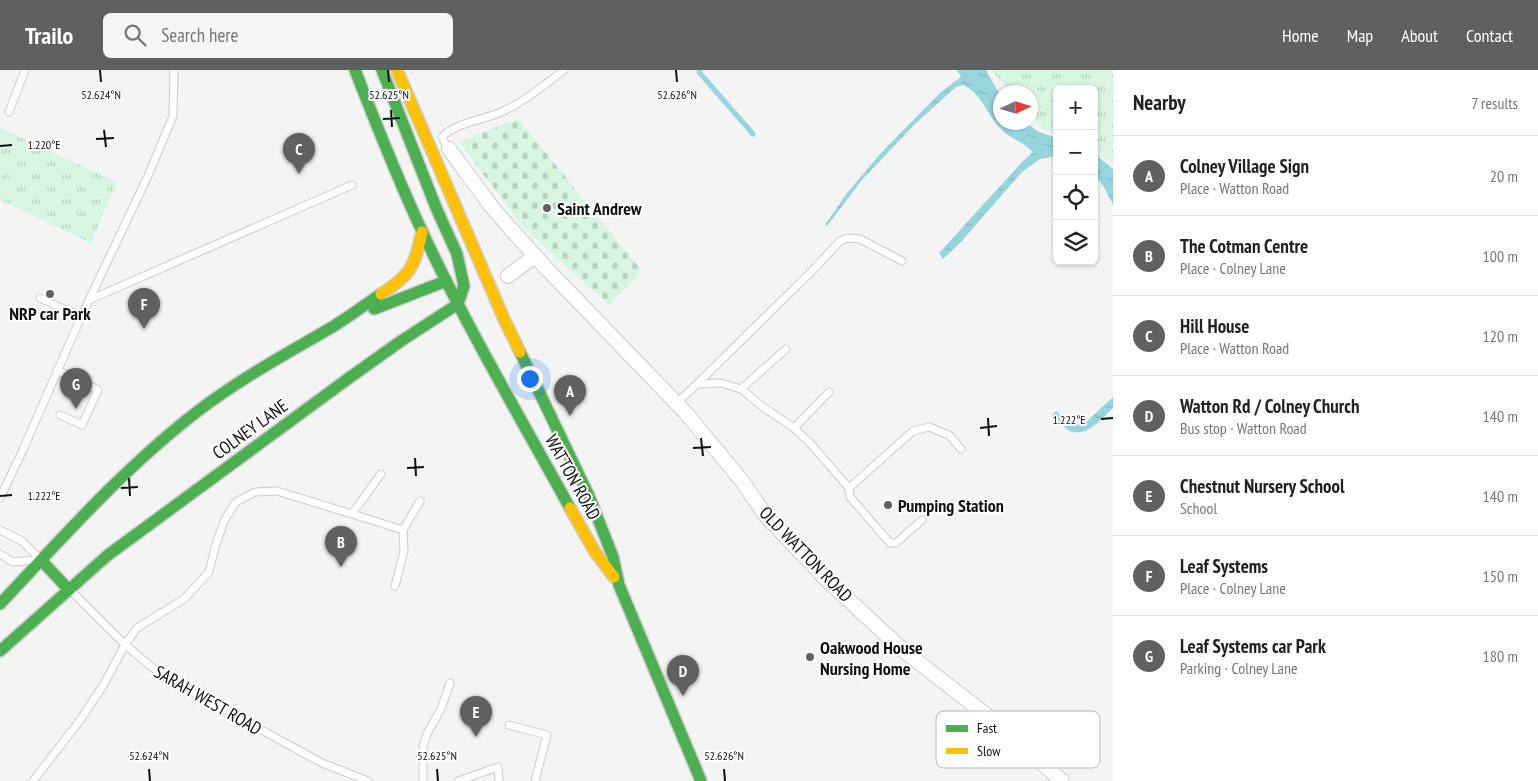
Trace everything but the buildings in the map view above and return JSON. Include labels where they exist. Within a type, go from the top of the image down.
[{"type":"main road","name":"WATTON ROAD","points":[[354,70],[388,158],[446,281],[595,552],[619,585]]},
{"type":"main road","points":[[382,70],[437,210],[472,289],[458,304]]},
{"type":"main road","name":"WATTON ROAD","points":[[397,70],[500,309],[589,496],[613,557],[619,585],[701,781]]},
{"type":"main road","points":[[0,604],[140,460],[199,410],[252,374],[336,325],[400,282],[411,269],[422,232]]},
{"type":"main road","name":"WATTON ROAD","points":[[446,281],[472,289],[500,309]]},
{"type":"main road","points":[[336,325],[446,281]]},
{"type":"main road","name":"COLNEY LANE","points":[[0,651],[108,555],[349,378],[458,304]]},
{"type":"main road","points":[[41,560],[69,590]]},
{"type":"street","name":"OLD WATTON ROAD","points":[[449,149],[491,206],[535,256],[684,412],[742,481],[766,516],[828,581],[904,651],[981,711]]},
{"type":"street","points":[[508,276],[535,256]]},
{"type":"street","name":"OLD WATTON ROAD","points":[[1047,768],[1062,781]]},
{"type":"lane","points":[[9,112],[25,70]]},
{"type":"lane","points":[[0,498],[81,317],[148,176],[173,116],[174,70]]},
{"type":"lane","points":[[449,149],[442,137],[447,132],[478,119],[499,113],[519,102],[564,70]]},
{"type":"lane","points":[[89,300],[352,185]]},
{"type":"lane","points":[[676,404],[812,271],[840,241],[847,238],[860,239],[902,261]]},
{"type":"lane","points":[[40,298],[81,317]]},
{"type":"lane","points":[[741,389],[786,349]]},
{"type":"lane","points":[[57,370],[98,390],[82,425],[60,415]]},
{"type":"lane","points":[[697,384],[721,383],[741,389],[794,428],[810,443],[849,488],[850,497],[890,543],[896,543],[922,520]]},
{"type":"lane","points":[[794,428],[829,392]]},
{"type":"lane","points":[[849,488],[913,431],[929,427],[949,435],[961,449]]},
{"type":"lane","points":[[352,514],[381,474]]},
{"type":"lane","points":[[33,781],[81,719],[104,684],[136,628],[184,599],[209,572],[225,519],[236,502],[255,492],[278,491],[403,530]]},
{"type":"lane","points":[[395,586],[404,551],[403,530],[420,501]]},
{"type":"lane","points":[[0,530],[22,540],[41,560]]},
{"type":"lane","points":[[0,554],[13,562],[41,560]]},
{"type":"lane","name":"SARAH WEST ROAD","points":[[69,590],[151,668],[322,764],[368,781]]},
{"type":"lane","points":[[424,781],[422,746],[441,709],[450,683]]},
{"type":"lane","points":[[509,725],[547,735],[535,781]]},
{"type":"lane","points":[[458,781],[498,768],[499,781]]},
{"type":"green space","points":[[991,70],[1113,70],[1113,165],[1111,161],[1098,155],[1098,85],[1053,85],[1053,133],[1043,129],[1038,123],[1038,85],[1005,85]]},
{"type":"green space","points":[[518,119],[642,271],[609,305],[542,245],[518,220],[459,142]]},
{"type":"green space","points":[[0,128],[117,182],[91,243],[0,200]]},
{"type":"water","points":[[957,70],[986,70],[994,85],[993,118],[975,93],[963,85],[956,87],[915,124],[861,181],[827,226],[825,225],[847,193],[881,153],[941,92],[961,77]]},
{"type":"water","points":[[1002,130],[1036,130],[1053,137],[1053,157],[1040,159],[1022,172],[960,243],[943,259],[939,253],[1033,152]]},
{"type":"water","points":[[1098,156],[1113,169],[1113,205],[1098,179]]},
{"type":"water","points":[[1113,397],[1113,408],[1094,426],[1082,432],[1070,431],[1052,415],[1056,411],[1072,423],[1084,424]]},
{"type":"waterway","points":[[700,70],[699,72],[753,134]]},
{"type":"traffic: fast","points":[[355,70],[395,171],[439,266],[494,371],[570,508]]},
{"type":"traffic: fast","points":[[382,70],[437,210],[457,254],[464,286],[458,304]]},
{"type":"traffic: fast","points":[[374,309],[446,281]]},
{"type":"traffic: fast","points":[[0,604],[95,503],[145,455],[198,411],[265,366],[334,326],[381,294]]},
{"type":"traffic: fast","points":[[0,651],[108,555],[349,378],[458,304]]},
{"type":"traffic: fast","points":[[520,352],[589,496],[613,557],[619,585],[701,781]]},
{"type":"traffic: fast","points":[[41,560],[69,590]]},
{"type":"traffic: slow","points":[[397,70],[520,352]]},
{"type":"traffic: slow","points":[[381,294],[399,281],[410,269],[417,254],[422,232]]},
{"type":"traffic: slow","points":[[570,508],[595,552],[614,577]]},
{"type":"place","name":"Hill House","points":[[299,174]]},
{"type":"place","name":"Saint Andrew","points":[[547,208]]},
{"type":"place","name":"NRP car Park","points":[[50,294]]},
{"type":"place","name":"Leaf Systems","points":[[144,329]]},
{"type":"place","name":"Leaf Systems car Park","points":[[76,409]]},
{"type":"place","name":"Colney Village Sign","points":[[570,416]]},
{"type":"place","name":"Pumping Station","points":[[888,505]]},
{"type":"place","name":"The Cotman Centre","points":[[341,567]]},
{"type":"place","name":"Oakwood House Nursing Home","points":[[810,657]]},
{"type":"place","name":"Watton Rd / Colney Church","points":[[683,696]]},
{"type":"place","name":"Chestnut Nursery School","points":[[476,737]]}]
